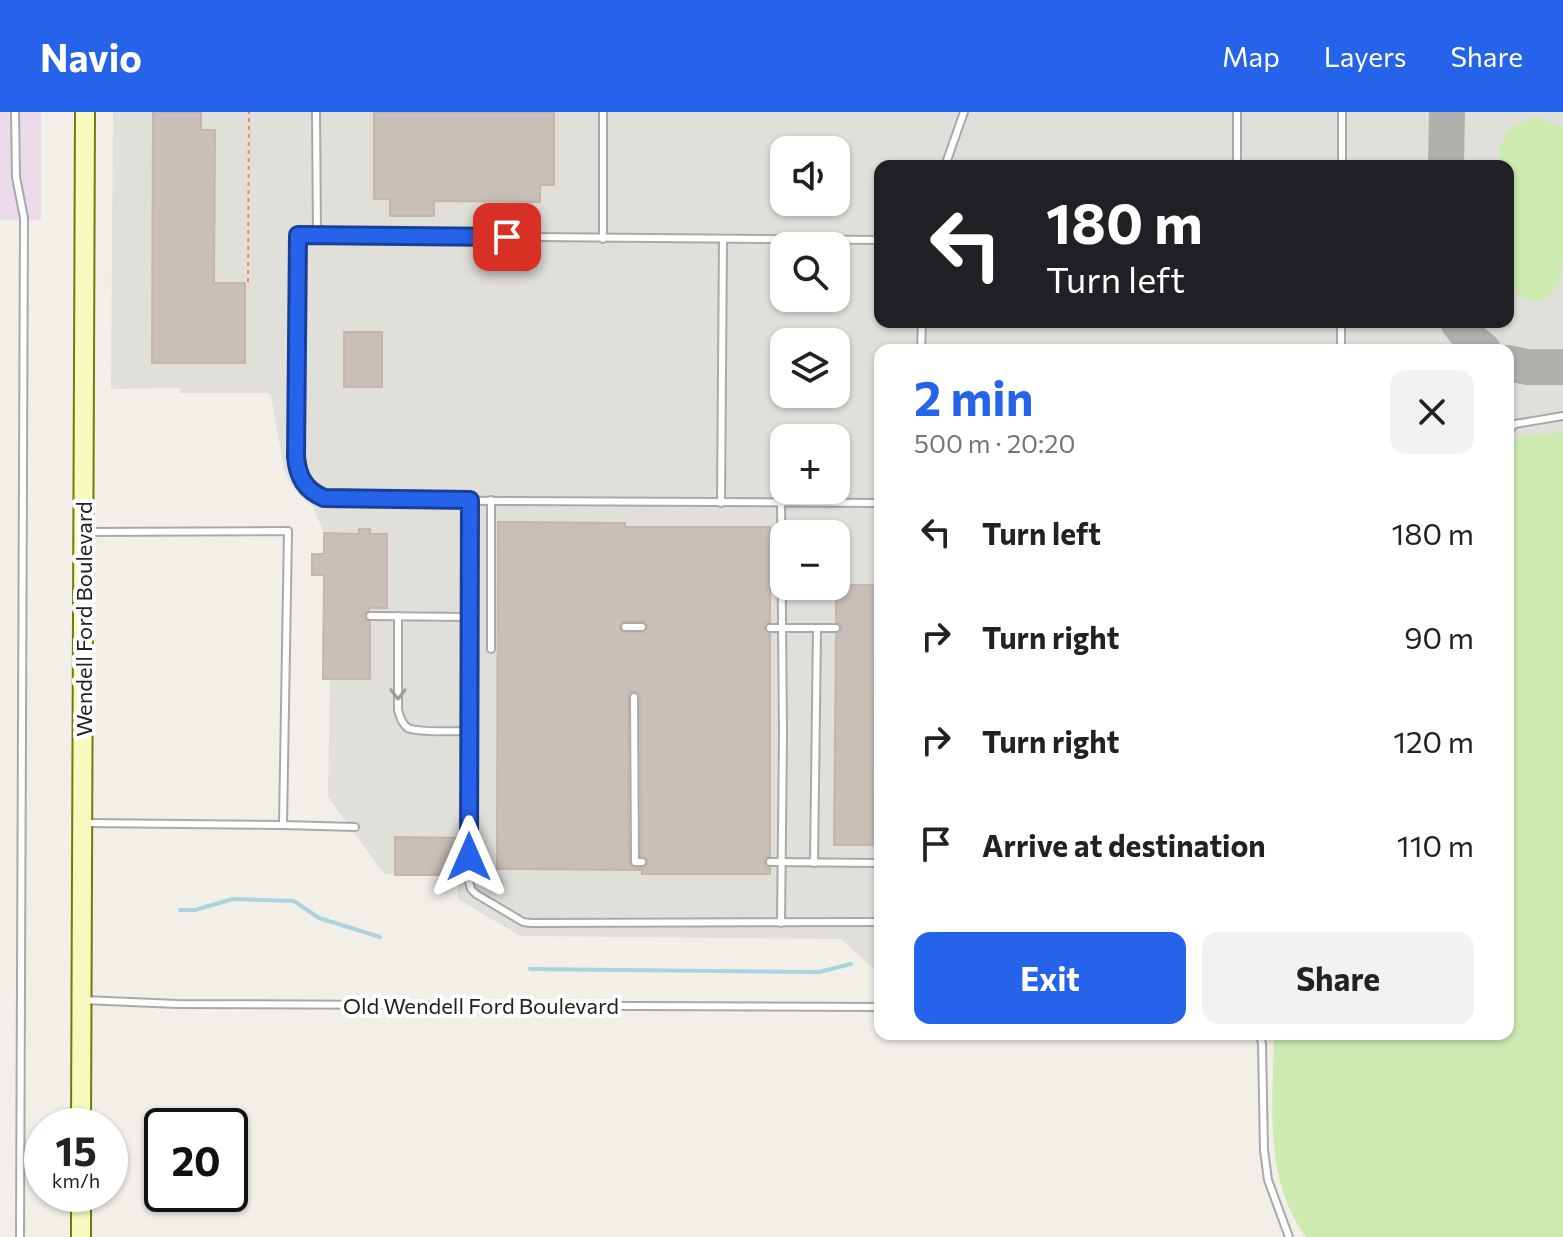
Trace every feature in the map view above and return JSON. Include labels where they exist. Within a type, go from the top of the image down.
[{"type":"street","name":"Wendell Ford Boulevard","points":[[81,1108],[85,112]]},
{"type":"street","points":[[81,1212],[81,1237]]},
{"type":"lane","points":[[15,112],[16,177],[24,218],[20,1237]]},
{"type":"lane","points":[[316,112],[317,235]]},
{"type":"lane","points":[[603,112],[603,239]]},
{"type":"lane","points":[[947,160],[964,112]]},
{"type":"lane","points":[[1237,112],[1237,160]]},
{"type":"lane","points":[[1342,112],[1342,160]]},
{"type":"lane","points":[[770,502],[324,498],[313,494],[300,478],[296,457],[298,235],[874,240]]},
{"type":"lane","points":[[721,503],[723,239]]},
{"type":"lane","points":[[1514,425],[1563,416]]},
{"type":"lane","points":[[470,500],[471,889],[523,922],[531,923],[874,922]]},
{"type":"lane","points":[[491,500],[491,649]]},
{"type":"lane","points":[[850,503],[874,503]]},
{"type":"lane","points":[[781,504],[781,923]]},
{"type":"lane","points":[[83,532],[288,531],[283,825]]},
{"type":"lane","points":[[370,616],[470,617]]},
{"type":"lane","points":[[398,616],[398,710],[401,720],[407,727],[416,730],[470,731]]},
{"type":"lane","points":[[625,627],[642,627]]},
{"type":"lane","points":[[770,628],[836,628]]},
{"type":"lane","points":[[814,863],[817,628]]},
{"type":"lane","points":[[634,697],[635,862],[642,862]]},
{"type":"lane","points":[[83,823],[355,827]]},
{"type":"lane","points":[[770,862],[874,863]]},
{"type":"lane","name":"Old Wendell Ford Boulevard","points":[[82,1000],[177,1004],[874,1007]]},
{"type":"lane","points":[[1261,1040],[1264,1150],[1268,1180],[1289,1237]]},
{"type":"path","points":[[248,282],[249,112]]},
{"type":"shaded area","points":[[0,112],[41,112],[41,220],[0,220]]},
{"type":"shaded area","points":[[113,112],[1563,112],[1563,1237],[1510,1040],[1514,1040],[1514,344],[874,344],[874,969],[841,939],[520,936],[458,899],[457,875],[384,874],[328,797],[330,679],[323,679],[324,575],[312,575],[312,554],[324,553],[324,533],[313,507],[300,496],[284,469],[271,396],[268,393],[180,393],[180,388],[111,389]]},
{"type":"green space","points":[[1537,117],[1563,127],[1563,257],[1559,286],[1545,299],[1537,301],[1525,299],[1517,293],[1514,284],[1514,160],[1500,160],[1503,139],[1518,124]]},
{"type":"green space","points":[[1563,432],[1563,1237],[1306,1237],[1292,1214],[1277,1165],[1272,1113],[1274,1040],[1514,1040],[1514,439]]},
{"type":"building","points":[[153,112],[201,112],[201,130],[215,130],[214,283],[245,283],[245,363],[152,363]]},
{"type":"building","points":[[374,112],[554,112],[554,185],[540,185],[540,202],[434,201],[434,216],[390,216],[390,199],[374,199]]},
{"type":"building","points":[[344,332],[382,332],[382,387],[344,387]]},
{"type":"building","points":[[498,522],[625,523],[625,527],[770,527],[770,622],[765,624],[764,629],[770,634],[770,856],[765,858],[764,863],[770,868],[770,874],[642,874],[642,870],[497,869]],"holes":[[[643,621],[648,626],[644,632],[624,633],[620,629],[623,622]],[[638,692],[641,856],[648,861],[647,866],[633,868],[629,862],[628,697],[629,693]]]},
{"type":"building","points":[[359,529],[370,529],[370,534],[387,534],[387,608],[370,608],[364,615],[365,620],[370,622],[370,679],[323,679],[324,575],[312,575],[312,554],[324,554],[324,533],[359,534]]},
{"type":"building","points":[[850,585],[874,585],[873,845],[834,845],[836,634],[842,629],[841,624],[836,622],[836,600],[850,600]]},
{"type":"building","points":[[395,837],[458,838],[457,875],[395,875]]},
{"type":"waterway","points":[[180,910],[195,910],[233,899],[294,901],[319,918],[380,937]]},
{"type":"waterway","points":[[530,969],[819,972],[851,964]]},
{"type":"taxiway","points":[[1446,160],[1447,112]]},
{"type":"taxiway","points":[[1462,328],[1476,344]]},
{"type":"taxiway","points":[[1514,364],[1563,367]]},
{"type":"route","points":[[469,857],[470,500],[338,500],[313,494],[300,478],[296,457],[298,235],[507,237]]}]
